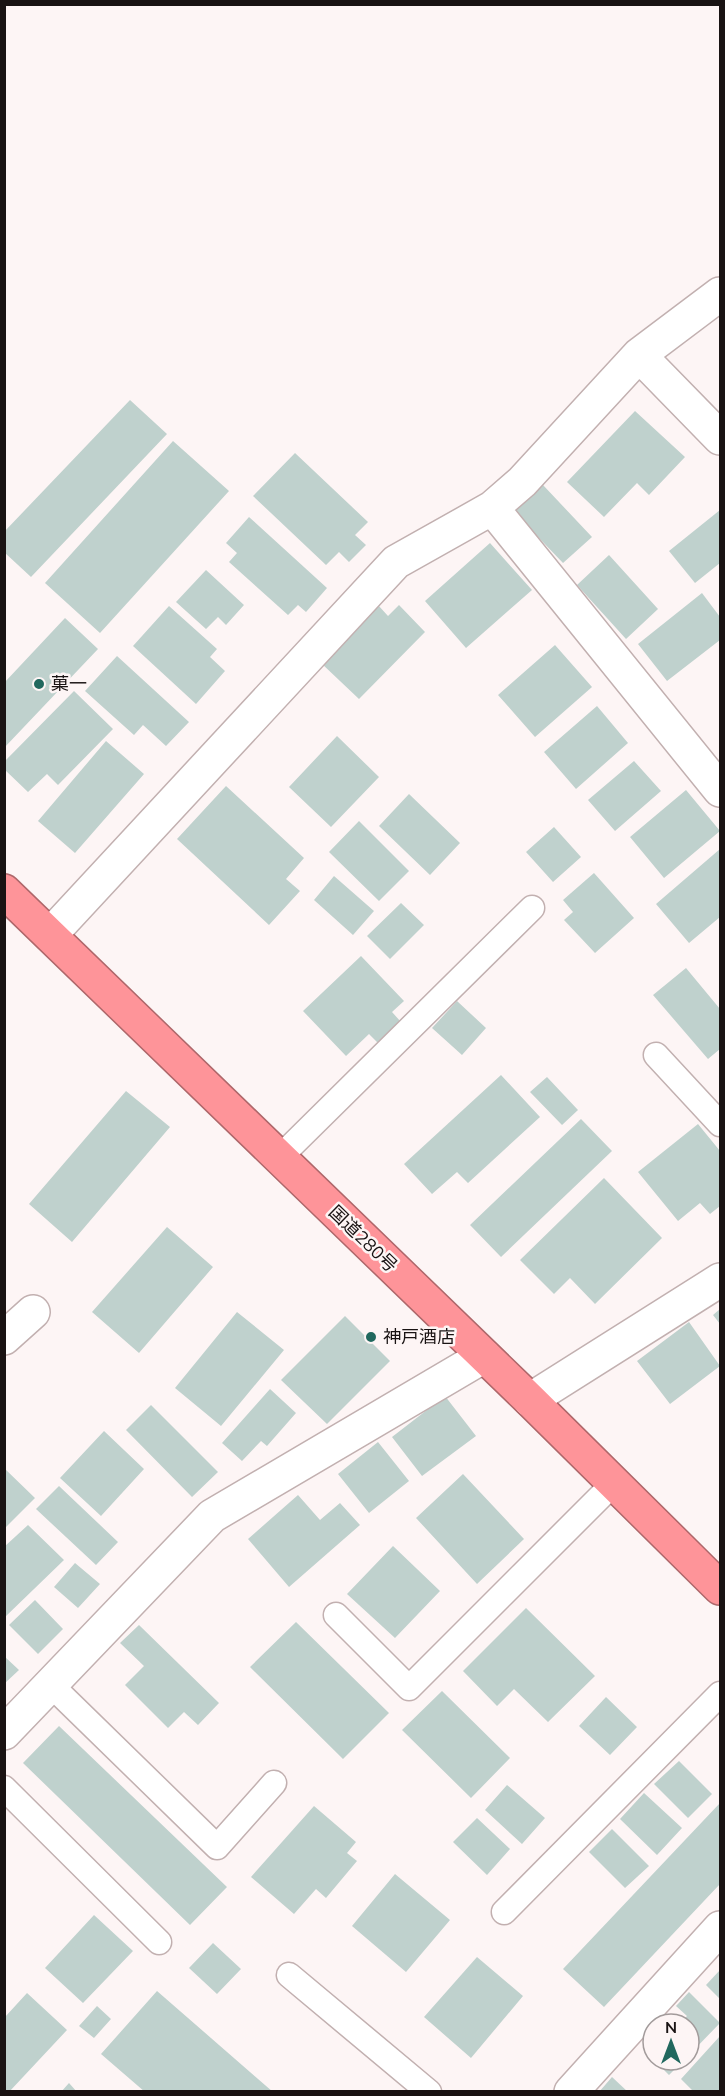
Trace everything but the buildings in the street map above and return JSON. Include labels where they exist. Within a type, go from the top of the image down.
[{"type":"highway","name":"国道280号","points":[[4,891],[530,1400],[720,1588]]},
{"type":"street","points":[[51,934],[396,562],[492,508],[522,482],[639,355],[720,294]]},
{"type":"street","points":[[639,355],[720,438]]},
{"type":"street","points":[[492,508],[720,790]]},
{"type":"street","points":[[530,1400],[720,1280]]},
{"type":"street","points":[[4,1338],[33,1312]]},
{"type":"street","points":[[4,1732],[212,1516],[484,1356]]},
{"type":"street","points":[[572,2091],[720,1928]]},
{"type":"lane","points":[[280,1157],[532,908]]},
{"type":"lane","points":[[656,1055],[720,1124]]},
{"type":"lane","points":[[336,1616],[410,1688],[614,1483]]},
{"type":"lane","points":[[51,1685],[217,1847],[274,1783]]},
{"type":"lane","points":[[504,1912],[720,1694]]},
{"type":"lane","points":[[4,1788],[159,1942]]},
{"type":"lane","points":[[289,1975],[429,2091]]},
{"type":"place","name":"菓一","points":[[39,684]]},
{"type":"place","name":"神戸酒店","points":[[371,1337]]}]
